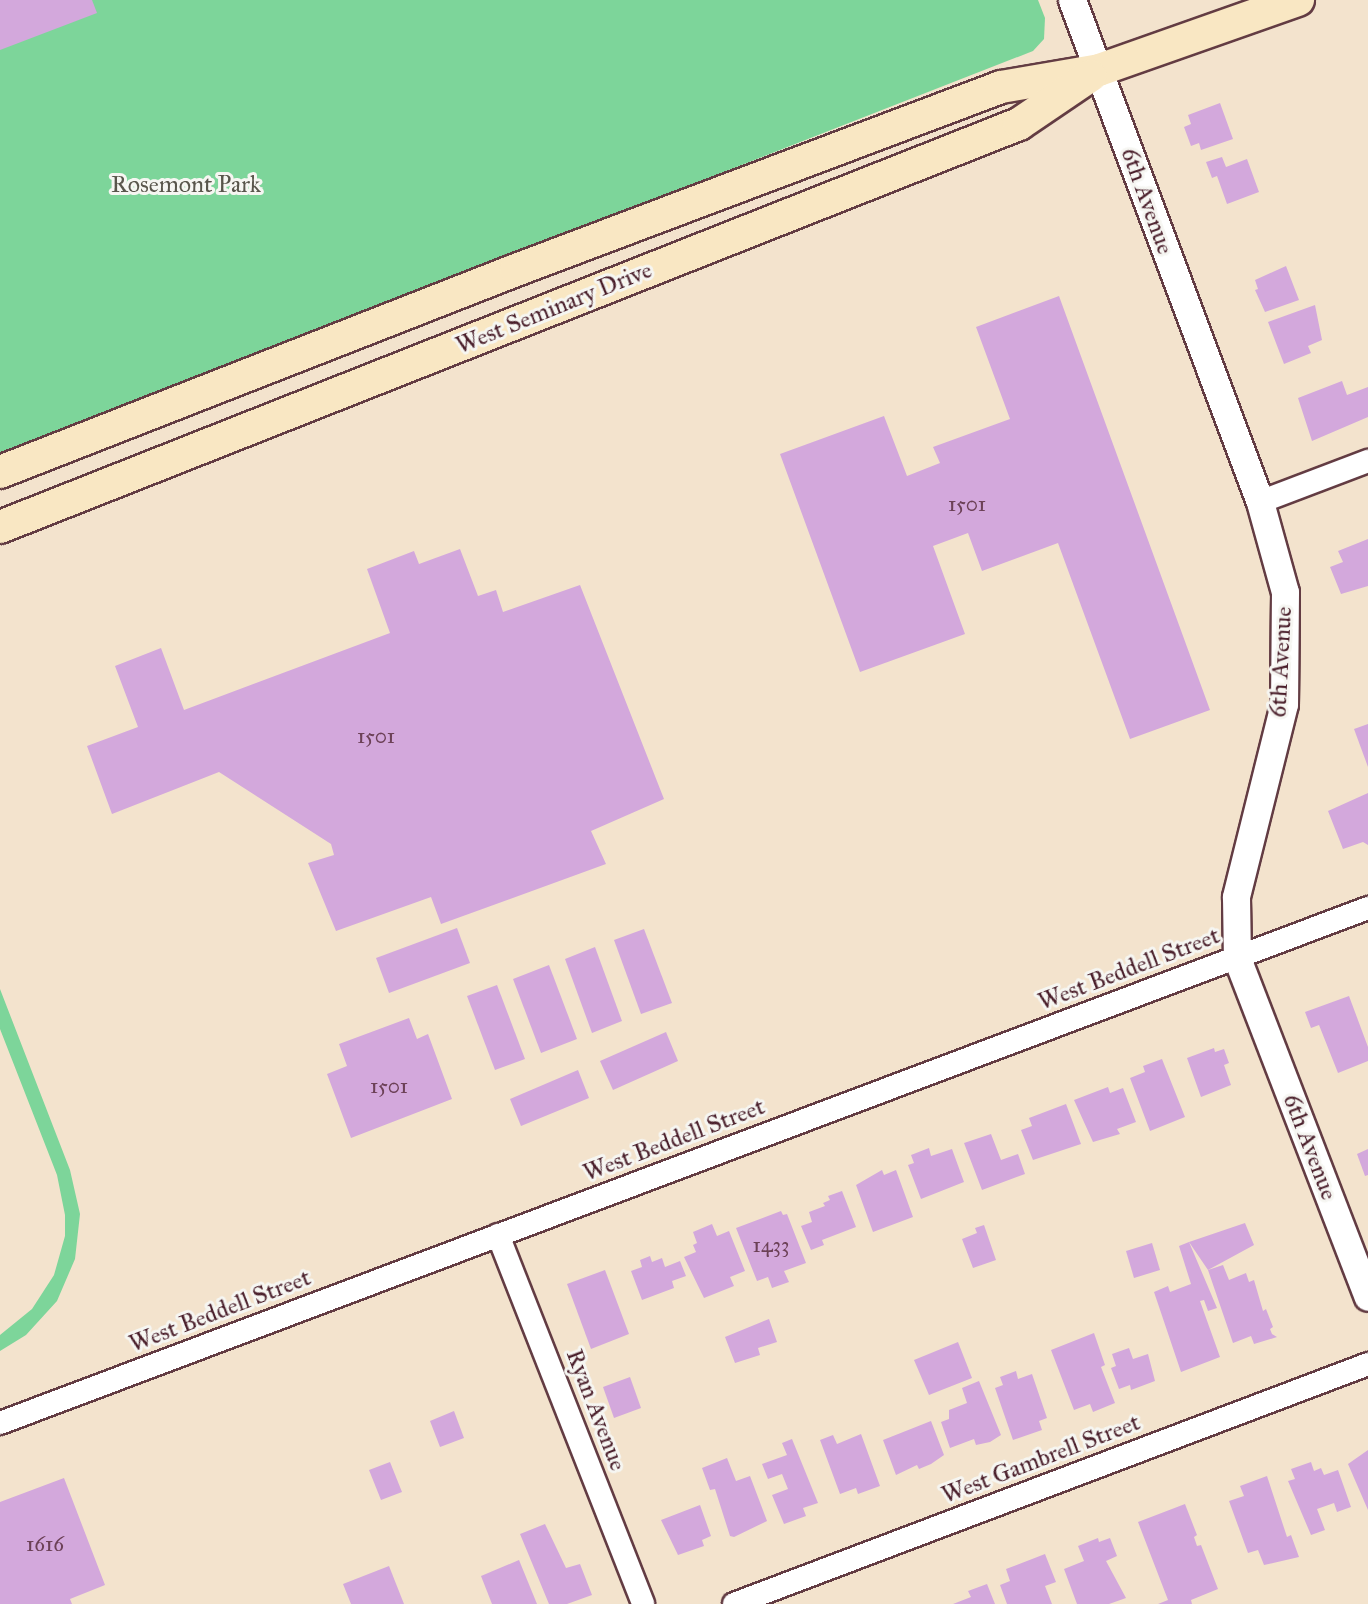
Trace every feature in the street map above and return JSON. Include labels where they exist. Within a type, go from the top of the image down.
[{"type":"main road","name":"West Seminary Drive","points":[[0,472],[516,270],[1001,87],[1098,70],[1298,0]]},
{"type":"main road","name":"West Seminary Drive","points":[[0,527],[1019,124],[1098,70]]},
{"type":"main road","points":[[516,270],[534,316]]},
{"type":"street","name":"6th Avenue","points":[[1072,0],[1260,502],[1285,592],[1284,704],[1236,897],[1237,957],[1368,1297]]},
{"type":"street","points":[[1260,502],[1368,461]]},
{"type":"street","name":"West Beddell Street","points":[[0,1423],[1368,908]]},
{"type":"street","name":"Ryan Avenue","points":[[498,1235],[643,1604]]},
{"type":"street","name":"West Gambrell Street","points":[[734,1604],[1368,1364]]},
{"type":"green space","name":"Rosemont Park","points":[[0,0],[1038,0],[1045,18],[1044,39],[1033,51],[0,455]]},
{"type":"green space","points":[[0,989],[70,1170],[80,1214],[75,1259],[57,1301],[26,1335],[0,1351],[0,1335],[32,1309],[54,1275],[65,1236],[65,1215],[57,1175],[0,1029]]},
{"type":"building","points":[[0,0],[92,0],[97,13],[0,50]]},
{"type":"building","points":[[1220,103],[1233,139],[1201,150],[1199,143],[1191,146],[1184,127],[1191,124],[1188,115]]},
{"type":"building","points":[[1222,157],[1226,167],[1247,159],[1259,192],[1227,204],[1217,176],[1212,178],[1206,162]]},
{"type":"building","points":[[1286,266],[1299,300],[1265,312],[1255,290],[1258,289],[1255,280]]},
{"type":"building","points":[[1059,296],[1210,710],[1130,739],[1058,543],[982,571],[968,533],[933,546],[965,634],[860,672],[780,454],[884,416],[907,476],[940,463],[933,447],[1010,419],[976,327]]},
{"type":"building","points":[[1315,305],[1322,340],[1308,346],[1311,353],[1284,364],[1268,322]]},
{"type":"building","points":[[1342,381],[1347,395],[1368,387],[1368,417],[1312,441],[1298,398]]},
{"type":"building","points":[[1368,539],[1368,586],[1341,594],[1330,567],[1343,562],[1338,551]]},
{"type":"building","points":[[460,549],[478,596],[496,590],[503,612],[580,585],[664,799],[591,831],[606,864],[441,924],[431,897],[336,931],[308,863],[334,855],[331,844],[219,772],[112,814],[87,746],[138,727],[115,666],[161,648],[184,710],[390,633],[367,569],[414,551],[419,564]]},
{"type":"building","points":[[1368,724],[1368,767],[1354,729]]},
{"type":"building","points":[[1368,793],[1368,845],[1363,842],[1343,849],[1328,811]]},
{"type":"building","points":[[457,928],[470,963],[389,993],[376,958]]},
{"type":"building","points":[[644,929],[672,1003],[641,1014],[614,940]]},
{"type":"building","points":[[595,947],[622,1021],[592,1033],[565,959]]},
{"type":"building","points":[[549,965],[577,1039],[541,1053],[513,979]]},
{"type":"building","points":[[497,985],[525,1059],[495,1070],[467,996]]},
{"type":"building","points":[[1349,996],[1368,1047],[1368,1061],[1338,1073],[1319,1025],[1311,1028],[1305,1012]]},
{"type":"building","points":[[409,1018],[417,1039],[428,1034],[452,1099],[351,1138],[327,1074],[347,1066],[339,1044]]},
{"type":"building","points":[[666,1032],[678,1061],[613,1090],[600,1061]]},
{"type":"building","points":[[1214,1048],[1215,1052],[1224,1049],[1229,1063],[1224,1065],[1231,1085],[1201,1097],[1187,1058]]},
{"type":"building","points":[[1162,1059],[1185,1117],[1150,1131],[1130,1078],[1145,1072],[1143,1066]]},
{"type":"building","points":[[578,1070],[589,1098],[521,1126],[510,1099]]},
{"type":"building","points":[[1108,1087],[1110,1093],[1123,1088],[1136,1122],[1117,1129],[1120,1134],[1093,1142],[1074,1100]]},
{"type":"building","points":[[1066,1104],[1081,1144],[1033,1160],[1021,1130],[1032,1126],[1029,1118]]},
{"type":"building","points":[[991,1134],[1001,1160],[1018,1154],[1025,1174],[982,1190],[964,1143]]},
{"type":"building","points":[[929,1148],[931,1156],[952,1149],[964,1182],[921,1199],[908,1165],[914,1163],[911,1155]]},
{"type":"building","points":[[1368,1149],[1368,1175],[1365,1176],[1357,1154]]},
{"type":"building","points":[[882,1170],[884,1175],[896,1170],[913,1217],[873,1232],[856,1185]]},
{"type":"building","points":[[842,1191],[856,1227],[822,1240],[824,1245],[811,1250],[801,1226],[812,1222],[809,1212],[825,1206],[823,1203],[830,1200],[828,1196]]},
{"type":"building","points":[[781,1211],[783,1215],[787,1214],[806,1263],[784,1271],[789,1282],[772,1288],[768,1277],[757,1281],[736,1228]]},
{"type":"building","points":[[1245,1223],[1254,1245],[1208,1270],[1189,1242]]},
{"type":"building","points":[[712,1224],[717,1236],[729,1231],[745,1271],[730,1277],[734,1286],[704,1298],[684,1257],[696,1252],[693,1245],[697,1243],[693,1232]]},
{"type":"building","points":[[984,1225],[996,1260],[973,1268],[962,1239],[977,1233],[975,1228]]},
{"type":"building","points":[[1189,1242],[1217,1308],[1208,1311],[1204,1300],[1200,1301],[1220,1357],[1181,1372],[1154,1292],[1168,1286],[1170,1292],[1191,1284],[1179,1246]]},
{"type":"building","points":[[1152,1243],[1160,1270],[1134,1278],[1126,1251]]},
{"type":"building","points":[[650,1256],[652,1262],[662,1258],[665,1267],[680,1261],[686,1276],[672,1281],[674,1288],[642,1300],[631,1271],[642,1267],[640,1260]]},
{"type":"building","points":[[1223,1265],[1229,1280],[1246,1273],[1249,1282],[1254,1280],[1263,1311],[1266,1309],[1273,1327],[1270,1329],[1272,1334],[1277,1337],[1254,1344],[1251,1336],[1233,1343],[1208,1270]]},
{"type":"building","points":[[605,1270],[629,1334],[591,1349],[567,1284]]},
{"type":"building","points":[[769,1319],[777,1342],[758,1348],[760,1355],[735,1363],[725,1337]]},
{"type":"building","points":[[1094,1333],[1105,1365],[1101,1367],[1115,1403],[1093,1412],[1090,1404],[1074,1410],[1051,1350]]},
{"type":"building","points":[[958,1342],[972,1378],[929,1395],[914,1360]]},
{"type":"building","points":[[1129,1348],[1133,1359],[1148,1354],[1155,1381],[1131,1390],[1130,1385],[1119,1389],[1111,1368],[1116,1366],[1112,1354]]},
{"type":"building","points":[[1016,1371],[1018,1379],[1032,1374],[1047,1418],[1039,1421],[1042,1430],[1013,1440],[995,1388],[1003,1385],[1000,1377]]},
{"type":"building","points":[[630,1377],[641,1408],[614,1418],[603,1387]]},
{"type":"building","points":[[979,1381],[1001,1435],[990,1442],[976,1445],[974,1439],[950,1448],[941,1422],[949,1419],[949,1410],[967,1403],[962,1388]]},
{"type":"building","points":[[454,1411],[464,1438],[440,1447],[430,1421]]},
{"type":"building","points":[[931,1421],[944,1455],[919,1469],[917,1465],[896,1475],[883,1440]]},
{"type":"building","points":[[861,1434],[880,1486],[858,1494],[856,1488],[840,1494],[820,1440],[833,1435],[837,1444]]},
{"type":"building","points":[[792,1439],[818,1503],[803,1508],[806,1516],[784,1524],[772,1495],[788,1489],[782,1474],[768,1479],[762,1464],[787,1455],[782,1443]]},
{"type":"building","points":[[1368,1450],[1368,1510],[1348,1464]]},
{"type":"building","points":[[727,1458],[736,1481],[750,1476],[767,1521],[734,1537],[730,1536],[715,1489],[710,1490],[702,1468]]},
{"type":"building","points":[[390,1462],[402,1492],[381,1500],[369,1470]]},
{"type":"building","points":[[1311,1462],[1314,1471],[1321,1468],[1324,1475],[1338,1470],[1351,1507],[1337,1512],[1334,1503],[1317,1509],[1325,1530],[1311,1535],[1288,1481],[1295,1479],[1291,1469]]},
{"type":"building","points":[[1267,1476],[1287,1537],[1291,1535],[1299,1557],[1264,1565],[1258,1550],[1248,1553],[1229,1501],[1244,1496],[1240,1486]]},
{"type":"building","points":[[64,1478],[105,1585],[70,1599],[72,1604],[0,1604],[0,1502]]},
{"type":"building","points":[[1185,1504],[1197,1535],[1194,1537],[1197,1546],[1201,1545],[1218,1589],[1191,1600],[1192,1604],[1158,1604],[1168,1600],[1138,1522]]},
{"type":"building","points":[[700,1505],[711,1536],[702,1540],[704,1546],[678,1555],[661,1520]]},
{"type":"building","points":[[545,1524],[566,1568],[580,1564],[592,1595],[567,1604],[549,1604],[520,1534]]},
{"type":"building","points":[[1098,1538],[1099,1542],[1110,1538],[1117,1556],[1106,1561],[1126,1598],[1109,1604],[1077,1604],[1064,1569],[1084,1561],[1078,1546]]},
{"type":"building","points":[[1045,1554],[1056,1582],[1045,1586],[1052,1604],[1007,1604],[1000,1585],[1010,1581],[1006,1569]]},
{"type":"building","points":[[519,1560],[537,1604],[492,1604],[481,1576]]},
{"type":"building","points":[[389,1566],[404,1604],[351,1604],[343,1584]]},
{"type":"building","points":[[987,1584],[995,1604],[953,1604],[971,1597],[968,1591]]}]
